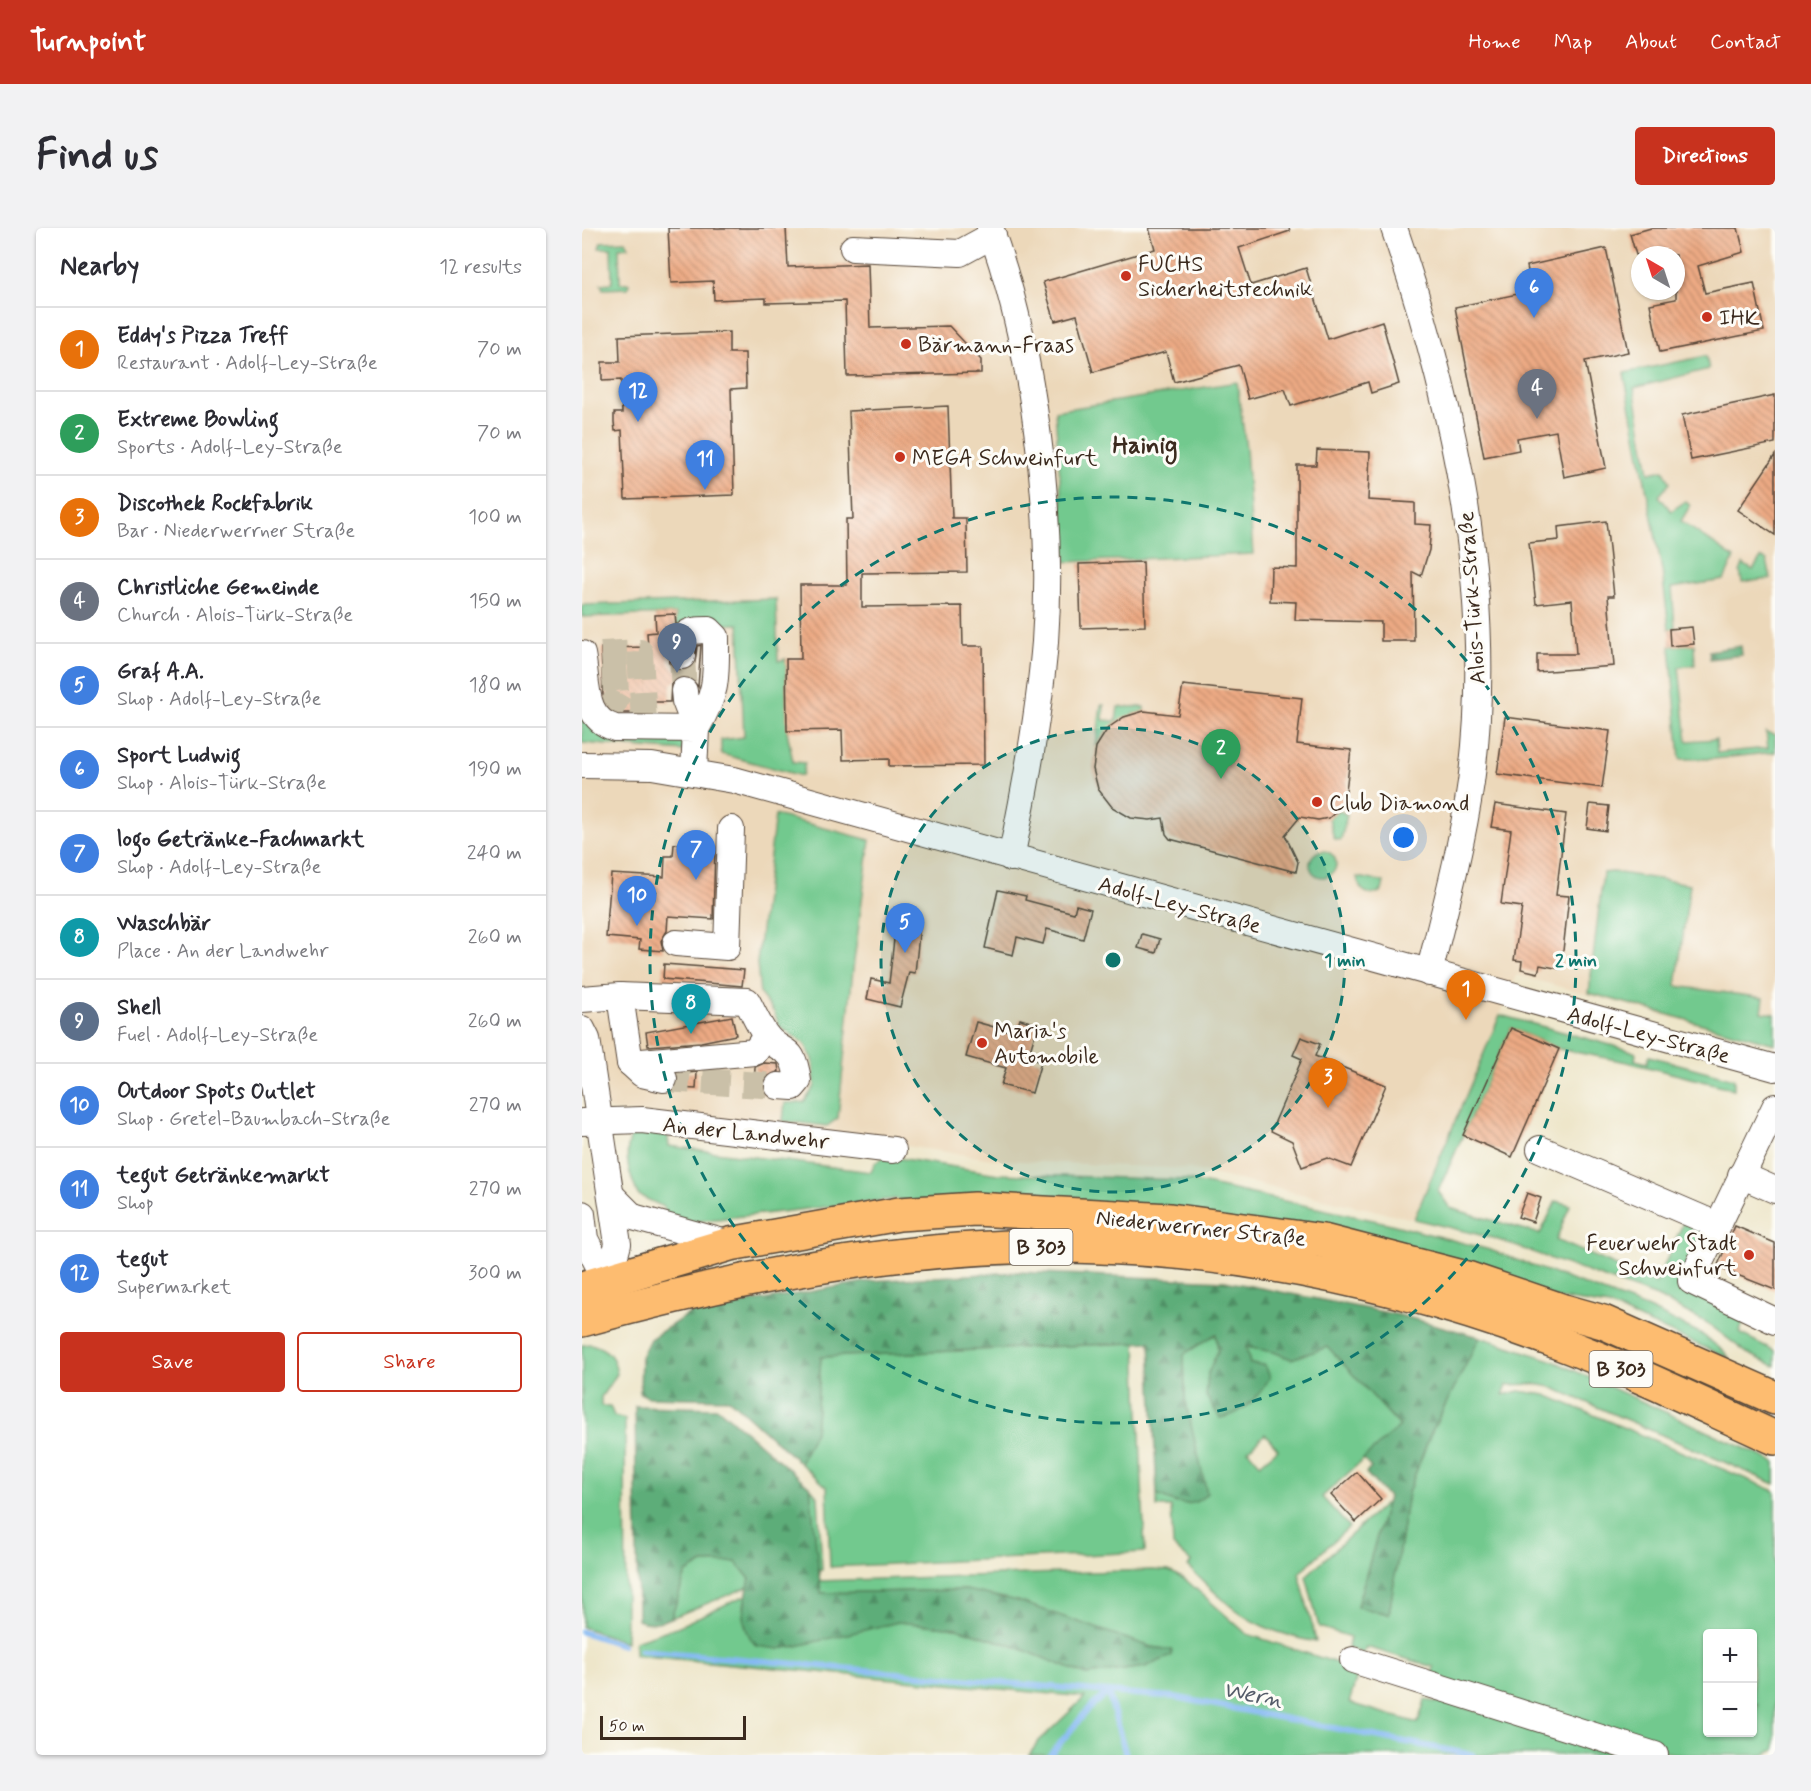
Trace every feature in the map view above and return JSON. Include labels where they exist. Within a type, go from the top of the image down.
[{"type":"main road","name":"Niederwerrner Straße","points":[[603,1293],[730,1244],[899,1214],[975,1209],[1124,1216],[1226,1226],[1323,1241],[1470,1279],[1603,1322],[1775,1398]]},
{"type":"main road","name":"Niederwerrner Straße","points":[[603,1293],[757,1277],[897,1256],[1022,1247],[1101,1247],[1181,1253],[1321,1275],[1462,1310],[1555,1341],[1775,1438]]},
{"type":"main road","name":"B 303","points":[[582,1320],[603,1293]]},
{"type":"street","name":"Alois-Türk-Straße","points":[[1394,228],[1412,281],[1438,377],[1466,504],[1478,633],[1479,684],[1471,781],[1457,860],[1429,973]]},
{"type":"street","points":[[854,248],[960,253],[991,232],[1013,306],[1029,379],[1039,452],[1045,526],[1045,640],[1030,767],[1011,858]]},
{"type":"street","points":[[682,656],[682,642],[686,633],[693,630],[708,630],[716,637],[716,685],[712,699],[696,729]]},
{"type":"street","points":[[588,654],[593,687],[589,710],[602,725],[615,728],[644,725],[696,729]]},
{"type":"street","points":[[684,691],[685,701],[696,729],[694,772]]},
{"type":"street","name":"Adolf-Ley-Straße","points":[[582,765],[620,764],[694,772],[830,806],[1775,1068]]},
{"type":"street","points":[[676,943],[727,947],[731,829]]},
{"type":"street","points":[[582,999],[620,996],[747,1001],[766,1036],[789,1052],[796,1065],[798,1081],[793,1087],[778,1086]]},
{"type":"street","points":[[620,996],[630,1063],[642,1074],[664,1079]]},
{"type":"street","points":[[582,1029],[587,1039],[590,1121],[611,1195],[618,1244],[603,1293]]},
{"type":"street","points":[[630,1063],[755,1052],[766,1036]]},
{"type":"street","points":[[1775,1107],[1691,1281],[1775,1321]]},
{"type":"street","name":"An der Landwehr","points":[[590,1121],[642,1120],[893,1150]]},
{"type":"street","points":[[1540,1149],[1718,1225]]},
{"type":"street","points":[[1741,1175],[1775,1190]]},
{"type":"street","points":[[611,1195],[633,1217],[730,1244]]},
{"type":"street","points":[[582,1214],[585,1239],[603,1293]]},
{"type":"street","points":[[1353,1660],[1655,1755]]},
{"type":"shaded area","points":[[582,228],[1775,228],[1775,1046],[1517,975],[1414,1219],[1189,1169],[999,1160],[781,1127],[608,1110],[582,1025]]},
{"type":"green space","points":[[626,241],[629,247],[619,248],[620,283],[629,283],[628,288],[603,289],[601,284],[612,283],[611,248],[599,248],[601,242]]},
{"type":"green space","points":[[1706,356],[1709,369],[1634,388],[1649,473],[1664,470],[1670,483],[1659,496],[1671,511],[1686,501],[1690,506],[1681,521],[1734,558],[1724,580],[1672,588],[1675,628],[1669,629],[1662,570],[1624,373]]},
{"type":"green space","points":[[1237,382],[1246,448],[1253,554],[1066,562],[1055,411]]},
{"type":"green space","points":[[1761,558],[1767,560],[1771,579],[1742,582],[1740,572],[1743,564],[1753,570]]},
{"type":"green space","points":[[776,599],[778,661],[786,659],[787,731],[793,762],[805,763],[802,776],[721,754],[721,740],[744,737],[739,624],[676,627],[676,614],[582,617],[582,605]]},
{"type":"green space","points":[[1694,644],[1695,665],[1679,667],[1687,741],[1716,739],[1717,753],[1768,748],[1766,732],[1775,735],[1775,752],[1714,759],[1680,759],[1670,646]]},
{"type":"green space","points":[[1741,646],[1742,655],[1710,659],[1709,651]]},
{"type":"green space","points":[[1101,705],[1104,705],[1103,720],[1116,721],[1118,707],[1144,707],[1144,711],[1116,723],[1096,747]]},
{"type":"green space","points":[[582,716],[683,739],[683,751],[582,743]]},
{"type":"green space","points":[[1338,810],[1347,815],[1341,840],[1334,839],[1329,818]]},
{"type":"green space","points":[[775,815],[870,840],[853,969],[838,1118],[827,1126],[783,1121],[785,1103],[804,1102],[815,1086],[813,1059],[804,1043],[780,1027],[774,1012],[760,994],[757,963]]},
{"type":"green space","points":[[1323,851],[1332,855],[1336,864],[1332,873],[1323,877],[1314,873],[1310,864],[1314,855]]},
{"type":"green space","points":[[1613,872],[1690,884],[1676,986],[1764,998],[1762,1012],[1775,1014],[1775,1044],[1589,993],[1603,873]]},
{"type":"green space","points":[[1357,877],[1384,882],[1382,891],[1372,894],[1365,892]]},
{"type":"green space","points":[[1500,1015],[1629,1050],[1636,1053],[1635,1060],[1647,1063],[1649,1056],[1734,1079],[1734,1089],[1627,1062],[1559,1049],[1511,1028],[1438,1191],[1450,1208],[1540,1234],[1556,1201],[1570,1205],[1556,1240],[1656,1283],[1685,1219],[1707,1226],[1680,1286],[1747,1314],[1739,1333],[1775,1351],[1775,1366],[1747,1353],[1706,1322],[1657,1297],[1493,1238],[1414,1219]]},
{"type":"green space","points":[[634,1129],[667,1130],[669,1146],[871,1172],[875,1163],[886,1156],[998,1174],[1187,1180],[1387,1223],[1490,1250],[1646,1308],[1700,1333],[1726,1353],[1729,1358],[1609,1306],[895,1199],[691,1222],[668,1219],[664,1207],[638,1195],[634,1186],[627,1154]]},
{"type":"green space","points":[[1018,1272],[1225,1281],[1399,1315],[1480,1337],[1430,1435],[1408,1493],[1389,1614],[1357,1607],[1388,1497],[1366,1473],[1371,1468],[1363,1459],[1400,1426],[1328,1347],[1291,1359],[1274,1352],[1246,1347],[1250,1364],[1265,1365],[1270,1377],[1261,1391],[1243,1409],[1220,1418],[1206,1396],[1208,1373],[1218,1351],[1216,1334],[1184,1354],[1185,1399],[1207,1493],[1190,1504],[1177,1503],[1157,1495],[1150,1342],[821,1357],[815,1431],[800,1463],[729,1399],[648,1397],[640,1393],[641,1357],[650,1339],[690,1313],[870,1281]]},
{"type":"green space","points":[[1216,1333],[1218,1351],[1208,1373],[1250,1364],[1246,1347],[1274,1352],[1291,1359],[1328,1347],[1400,1426],[1322,1497],[1349,1527],[1299,1573],[1316,1641],[1271,1630],[1244,1616],[1188,1567],[1191,1562],[1173,1546],[1171,1507],[1157,1507],[1157,1495],[1176,1503],[1189,1420],[1185,1399],[1184,1354]],"holes":[[[1265,1434],[1278,1449],[1260,1464],[1248,1450]]]},
{"type":"green space","points":[[1480,1337],[1551,1360],[1775,1462],[1775,1484],[1551,1387],[1535,1384],[1507,1385],[1503,1395],[1519,1391],[1546,1395],[1775,1491],[1775,1750],[1764,1755],[1682,1755],[1643,1748],[1431,1679],[1434,1667],[1366,1647],[1363,1653],[1348,1648],[1350,1637],[1319,1627],[1306,1576],[1387,1502],[1357,1606],[1389,1614],[1408,1493],[1430,1435]]},
{"type":"green space","points":[[1136,1343],[1145,1552],[830,1567],[827,1487],[800,1463],[815,1431],[821,1357]]},
{"type":"green space","points":[[591,1344],[610,1354],[617,1374],[601,1397],[601,1406],[610,1406],[614,1416],[625,1419],[626,1642],[582,1627],[582,1345]]},
{"type":"green space","points":[[635,1406],[718,1408],[810,1487],[821,1593],[966,1590],[1018,1601],[1151,1647],[1172,1650],[1171,1656],[1145,1667],[1086,1675],[1011,1645],[957,1628],[898,1622],[797,1646],[779,1649],[756,1646],[747,1630],[744,1614],[750,1579],[736,1562],[703,1563],[686,1573],[671,1618],[654,1622],[638,1620]]},
{"type":"green space","points":[[810,1487],[818,1497],[822,1570],[818,1571]]},
{"type":"green space","points":[[737,1562],[750,1579],[748,1587],[671,1618],[686,1573],[703,1563]]},
{"type":"green space","points":[[1169,1571],[1186,1580],[1247,1634],[1359,1670],[1349,1703],[1418,1723],[1425,1700],[1459,1706],[1624,1755],[1029,1755],[1039,1741],[1085,1697],[635,1655],[635,1641],[677,1627],[746,1595],[744,1606],[779,1649],[898,1622],[957,1628],[1011,1645],[1086,1675],[1145,1667],[1171,1656],[1171,1650],[1152,1647],[966,1590],[821,1593],[819,1581]]},
{"type":"building","points":[[668,228],[786,228],[788,267],[868,264],[870,328],[949,326],[981,360],[981,373],[847,376],[845,301],[766,303],[766,298],[714,300],[713,281],[671,283]]},
{"type":"building","points":[[1149,228],[1289,228],[1290,231],[1239,248],[1251,285],[1306,268],[1328,339],[1382,321],[1399,384],[1371,393],[1368,382],[1291,406],[1285,389],[1248,399],[1239,365],[1174,382],[1166,352],[1093,372],[1077,315],[1055,321],[1043,282],[1155,249]]},
{"type":"building","name":"IHK","points":[[1651,228],[1738,228],[1744,252],[1698,266],[1705,293],[1754,283],[1764,331],[1660,352],[1650,304],[1685,300],[1685,246],[1633,246],[1630,234]]},
{"type":"building","points":[[1606,248],[1628,352],[1585,361],[1606,468],[1564,477],[1556,431],[1517,438],[1519,450],[1484,457],[1455,307],[1532,291],[1527,266]]},
{"type":"building","points":[[729,332],[729,353],[745,353],[746,388],[731,389],[734,495],[625,499],[622,430],[615,431],[614,422],[614,413],[622,413],[621,380],[602,381],[602,362],[620,362],[619,336]]},
{"type":"building","points":[[1775,395],[1775,443],[1691,460],[1682,415]]},
{"type":"building","points":[[948,406],[952,518],[966,518],[967,572],[862,573],[862,607],[962,606],[963,646],[983,646],[984,765],[889,766],[889,759],[843,760],[842,730],[787,731],[786,659],[801,659],[800,585],[847,585],[846,519],[853,519],[849,411]]},
{"type":"building","points":[[1317,450],[1370,452],[1368,500],[1415,503],[1415,524],[1431,525],[1429,550],[1421,576],[1413,572],[1414,641],[1381,641],[1381,622],[1295,620],[1296,602],[1270,601],[1271,567],[1297,568],[1297,465],[1316,465]]},
{"type":"building","points":[[1775,455],[1775,535],[1738,510]]},
{"type":"building","points":[[1606,521],[1614,596],[1608,596],[1614,666],[1537,672],[1537,654],[1576,654],[1572,600],[1536,604],[1529,543],[1559,540],[1558,527]]},
{"type":"building","points":[[1143,562],[1145,626],[1081,628],[1079,564]]},
{"type":"building","points":[[675,614],[676,624],[667,641],[669,663],[675,669],[689,669],[695,663],[697,646],[701,645],[698,687],[691,678],[682,676],[671,684],[670,702],[650,702],[650,713],[618,713],[613,710],[603,695],[601,648],[648,647],[647,633],[656,632],[655,615]]},
{"type":"building","points":[[1692,627],[1694,644],[1670,646],[1669,629]]},
{"type":"building","points":[[1183,685],[1302,698],[1297,744],[1351,750],[1345,799],[1339,809],[1329,818],[1318,820],[1300,817],[1285,835],[1298,862],[1296,872],[1170,839],[1166,834],[1163,818],[1150,820],[1131,818],[1112,807],[1098,789],[1093,769],[1096,747],[1108,728],[1124,717],[1144,711],[1178,715]]},
{"type":"building","points":[[1505,717],[1610,731],[1602,788],[1497,774]]},
{"type":"building","points":[[1495,804],[1566,814],[1556,895],[1569,896],[1561,969],[1540,965],[1538,973],[1521,969],[1522,961],[1514,960],[1522,907],[1501,904],[1511,830],[1491,827]]},
{"type":"building","points":[[1590,804],[1609,806],[1606,831],[1587,828]]},
{"type":"building","points":[[674,844],[715,847],[713,919],[668,916],[667,931],[661,941],[663,951],[639,949],[640,940],[606,937],[611,874],[664,877],[665,856],[673,856]]},
{"type":"building","points":[[998,890],[1026,896],[1025,900],[1074,913],[1076,905],[1091,909],[1083,939],[1047,929],[1043,944],[1017,937],[1013,955],[985,948]]},
{"type":"building","points":[[896,922],[920,925],[915,973],[909,972],[900,1007],[867,999],[871,979],[889,983]]},
{"type":"building","points":[[1142,934],[1160,939],[1156,953],[1138,948]]},
{"type":"building","points":[[664,964],[744,970],[742,986],[663,979]]},
{"type":"building","points":[[732,1016],[736,1035],[701,1042],[648,1046],[646,1032]]},
{"type":"building","points":[[1020,1019],[1038,1024],[1028,1058],[1041,1062],[1032,1093],[1001,1085],[1006,1068],[966,1057],[976,1022],[1016,1033]]},
{"type":"building","points":[[1511,1028],[1559,1049],[1512,1157],[1463,1135]]},
{"type":"building","points":[[1301,1037],[1320,1044],[1315,1056],[1386,1085],[1351,1167],[1327,1158],[1302,1167],[1292,1141],[1271,1131],[1302,1059],[1293,1055]]},
{"type":"building","points":[[764,1063],[778,1064],[779,1071],[765,1078],[763,1086],[765,1094],[754,1093],[755,1067]]},
{"type":"building","points":[[697,1072],[696,1089],[676,1088],[678,1074]]},
{"type":"building","points":[[1527,1193],[1541,1198],[1533,1222],[1518,1217]]},
{"type":"building","name":"Feuerwehr Stadt Schweinfurt","points":[[1735,1226],[1775,1243],[1775,1290],[1717,1267]]},
{"type":"building","points":[[1357,1472],[1381,1499],[1356,1522],[1331,1495]]},
{"type":"waterway","points":[[582,1632],[622,1645]]},
{"type":"waterway","points":[[641,1650],[1108,1692],[1126,1755]]},
{"type":"waterway","name":"Wern","points":[[1050,1755],[1087,1711],[1108,1692],[1174,1697],[1473,1755]]},
{"type":"tunnel","points":[[601,654],[640,652],[644,722]]},
{"type":"tunnel","points":[[682,656],[684,691]]},
{"type":"tunnel","points":[[602,679],[641,676]]},
{"type":"tunnel","points":[[602,698],[644,722]]},
{"type":"tunnel","points":[[664,1079],[778,1086]]},
{"type":"place","name":"FUCHS Sicherheitstechnik","points":[[1126,276]]},
{"type":"place","name":"IHK","points":[[1707,317]]},
{"type":"place","name":"Sport Ludwig","points":[[1534,318]]},
{"type":"place","name":"Bärmann-Fraas","points":[[906,344]]},
{"type":"place","name":"Christliche Gemeinde","points":[[1537,419]]},
{"type":"place","name":"tegut","points":[[638,422]]},
{"type":"place","name":"MEGA Schweinfurt","points":[[900,457]]},
{"type":"place","name":"tegut Getränkemarkt","points":[[705,490]]},
{"type":"place","name":"Shell","points":[[677,673]]},
{"type":"place","name":"Extreme Bowling","points":[[1221,779]]},
{"type":"place","name":"Club Diamond","points":[[1317,802]]},
{"type":"place","name":"logo Getränke-Fachmarkt","points":[[696,880]]},
{"type":"place","name":"Outdoor Spots Outlet","points":[[637,926]]},
{"type":"place","name":"Graf A.A.","points":[[905,953]]},
{"type":"place","name":"Eddy's Pizza Treff","points":[[1466,1020]]},
{"type":"place","name":"Waschbär","points":[[691,1034]]},
{"type":"place","name":"Maria's Automobile","points":[[982,1043]]},
{"type":"place","name":"Discothek Rockfabrik","points":[[1328,1108]]},
{"type":"place","name":"Feuerwehr Stadt Schweinfurt","points":[[1749,1255]]},
{"type":"district","name":"Hainig","points":[[1145,445]]}]
